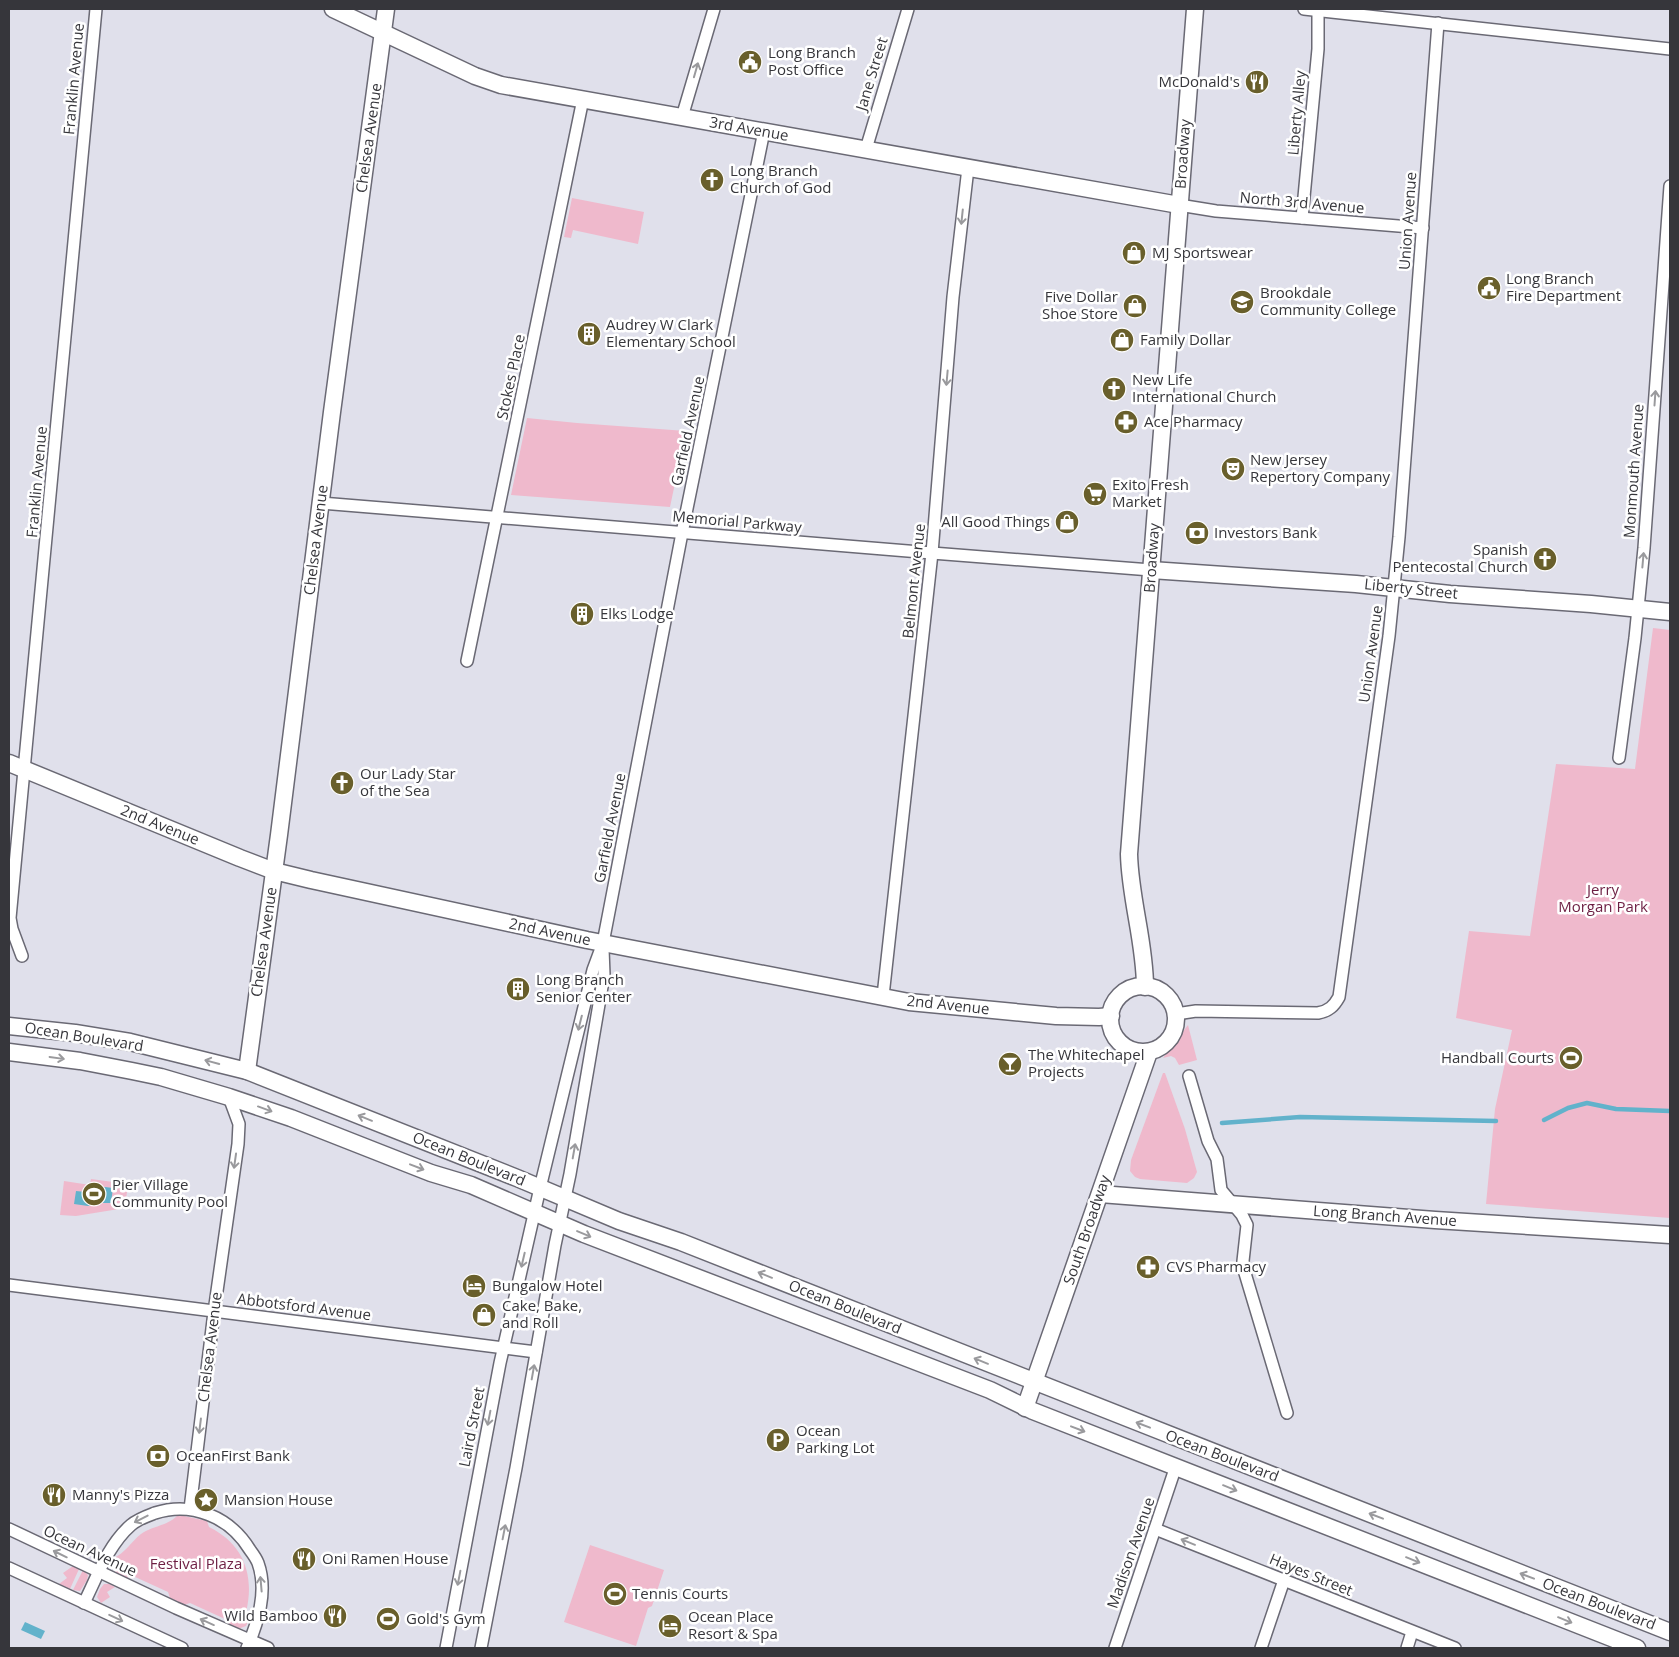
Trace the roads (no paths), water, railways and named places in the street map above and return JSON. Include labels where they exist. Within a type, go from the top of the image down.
[{"type":"street","name":"Franklin Avenue","points":[[22,956],[10,918],[96,9]]},
{"type":"street","name":"3rd Avenue","points":[[333,9],[475,76],[501,85],[1179,205]]},
{"type":"street","name":"Chelsea Avenue","points":[[247,1071],[386,9]]},
{"type":"street","points":[[682,117],[714,9]]},
{"type":"street","name":"Jane Street","points":[[866,149],[908,9]]},
{"type":"street","name":"Broadway","points":[[1145,986],[1130,870],[1130,854],[1194,9]]},
{"type":"street","points":[[1304,9],[1670,49]]},
{"type":"street","name":"Liberty Alley","points":[[1302,218],[1318,49],[1318,10]]},
{"type":"street","name":"Union Avenue","points":[[1176,1014],[1196,1011],[1318,1013],[1326,1012],[1332,1008],[1339,997],[1394,588],[1438,23]]},
{"type":"street","name":"Stokes Place","points":[[467,661],[583,99]]},
{"type":"street","name":"Garfield Avenue","points":[[535,1212],[593,970],[603,943],[682,533],[764,131]]},
{"type":"street","name":"Belmont Avenue","points":[[883,996],[932,553],[953,297],[968,168]]},
{"type":"street","name":"Monmouth Avenue","points":[[1619,758],[1638,608],[1670,186]]},
{"type":"street","name":"North 3rd Avenue","points":[[1179,205],[1216,211],[1423,228]]},
{"type":"street","name":"Memorial Parkway","points":[[321,502],[1151,570]]},
{"type":"street","name":"Liberty Street","points":[[1151,570],[1394,588],[1670,612]]},
{"type":"street","name":"2nd Avenue","points":[[9,764],[274,871],[603,943],[909,1002],[1056,1016],[1099,1018],[1110,1016]]},
{"type":"street","name":"Garfield Avenue","points":[[560,1223],[604,974],[603,943]]},
{"type":"street","points":[[1145,986],[1162,992],[1173,1005],[1176,1014],[1174,1029],[1167,1042],[1159,1049],[1149,1052],[1139,1052],[1121,1044],[1114,1036],[1111,1026],[1110,1016],[1113,1006],[1118,998],[1135,987],[1145,986]]},
{"type":"street","name":"Ocean Boulevard","points":[[9,1026],[75,1033],[130,1042],[247,1071],[619,1221],[681,1242],[1670,1632]]},
{"type":"street","name":"Ocean Boulevard","points":[[9,1052],[80,1061],[161,1077],[291,1118],[431,1173],[471,1186],[584,1234],[990,1390],[1025,1408],[1637,1648]]},
{"type":"street","name":"South Broadway","points":[[1025,1408],[1149,1052]]},
{"type":"street","points":[[1189,1076],[1209,1145],[1218,1162],[1221,1190],[1242,1215],[1247,1225],[1243,1261],[1244,1270],[1287,1413]]},
{"type":"street","name":"Chelsea Avenue","points":[[190,1509],[214,1312],[238,1144],[239,1124],[229,1097]]},
{"type":"street","name":"Long Branch Avenue","points":[[1100,1194],[1436,1220],[1670,1235]]},
{"type":"street","name":"Laird Street","points":[[446,1648],[503,1347],[535,1212]]},
{"type":"street","points":[[481,1648],[560,1223]]},
{"type":"street","name":"Abbotsford Avenue","points":[[9,1285],[536,1352]]},
{"type":"street","name":"Madison Avenue","points":[[1115,1648],[1176,1466]]},
{"type":"street","points":[[84,1603],[99,1572],[120,1537],[132,1524],[146,1516],[159,1512],[174,1509],[190,1509],[212,1516],[238,1533],[257,1562],[262,1584],[262,1598],[249,1645]]},
{"type":"street","name":"Ocean Avenue","points":[[9,1529],[249,1645],[268,1648]]},
{"type":"street","name":"Hayes Street","points":[[1155,1529],[1455,1648]]},
{"type":"street","points":[[9,1568],[182,1648]]},
{"type":"street","points":[[1261,1648],[1284,1580]]},
{"type":"street","points":[[1407,1648],[1412,1632]]},
{"type":"water","points":[[97,1186],[113,1188],[111,1203],[88,1206],[74,1204],[76,1191],[96,1193]]},
{"type":"water","points":[[25,1622],[45,1631],[41,1639],[21,1630]]},
{"type":"waterway","points":[[1544,1120],[1568,1108],[1587,1103],[1616,1109],[1670,1111]]},
{"type":"waterway","points":[[1222,1123],[1300,1117],[1496,1121]]},
{"type":"place","name":"Long Branch Post Office","points":[[750,62]]},
{"type":"place","name":"McDonald's","points":[[1257,82]]},
{"type":"place","name":"Long Branch Church of God","points":[[712,180]]},
{"type":"place","name":"MJ Sportswear","points":[[1134,253]]},
{"type":"place","name":"Long Branch Fire Department","points":[[1489,288]]},
{"type":"place","name":"Brookdale Community College","points":[[1242,302]]},
{"type":"place","name":"Five Dollar Shoe Store","points":[[1135,306]]},
{"type":"place","name":"Audrey W Clark Elementary School","points":[[589,334]]},
{"type":"place","name":"Family Dollar","points":[[1122,340]]},
{"type":"place","name":"New Life International Church","points":[[1114,389]]},
{"type":"place","name":"Ace Pharmacy","points":[[1126,422]]},
{"type":"place","name":"New Jersey Repertory Company","points":[[1233,469]]},
{"type":"place","name":"Exito Fresh Market","points":[[1095,494]]},
{"type":"place","name":"All Good Things","points":[[1067,522]]},
{"type":"place","name":"Investors Bank","points":[[1197,533]]},
{"type":"place","name":"Spanish Pentecostal Church","points":[[1545,559]]},
{"type":"place","name":"Elks Lodge","points":[[582,614]]},
{"type":"place","name":"Our Lady Star of the Sea","points":[[342,783]]},
{"type":"place","name":"Long Branch Senior Center","points":[[518,989]]},
{"type":"place","name":"Handball Courts","points":[[1571,1058]]},
{"type":"place","name":"The Whitechapel Projects","points":[[1010,1064]]},
{"type":"place","name":"Pier Village Community Pool","points":[[94,1194]]},
{"type":"place","name":"CVS Pharmacy","points":[[1148,1267]]},
{"type":"place","name":"Bungalow Hotel","points":[[474,1286]]},
{"type":"place","name":"Cake, Bake, and Roll","points":[[484,1315]]},
{"type":"place","name":"Ocean Parking Lot","points":[[778,1440]]},
{"type":"place","name":"OceanFirst Bank","points":[[158,1456]]},
{"type":"place","name":"Manny's Pizza","points":[[54,1495]]},
{"type":"place","name":"Mansion House","points":[[206,1500]]},
{"type":"place","name":"Oni Ramen House","points":[[304,1559]]},
{"type":"place","name":"Tennis Courts","points":[[615,1594]]},
{"type":"place","name":"Wild Bamboo","points":[[335,1616]]},
{"type":"place","name":"Gold's Gym","points":[[388,1619]]},
{"type":"place","name":"Ocean Place Resort & Spa","points":[[670,1626]]},
{"type":"park label","name":"Jerry Morgan Park","points":[[1603,898]]},
{"type":"park label","name":"Festival Plaza","points":[[196,1564]]}]
